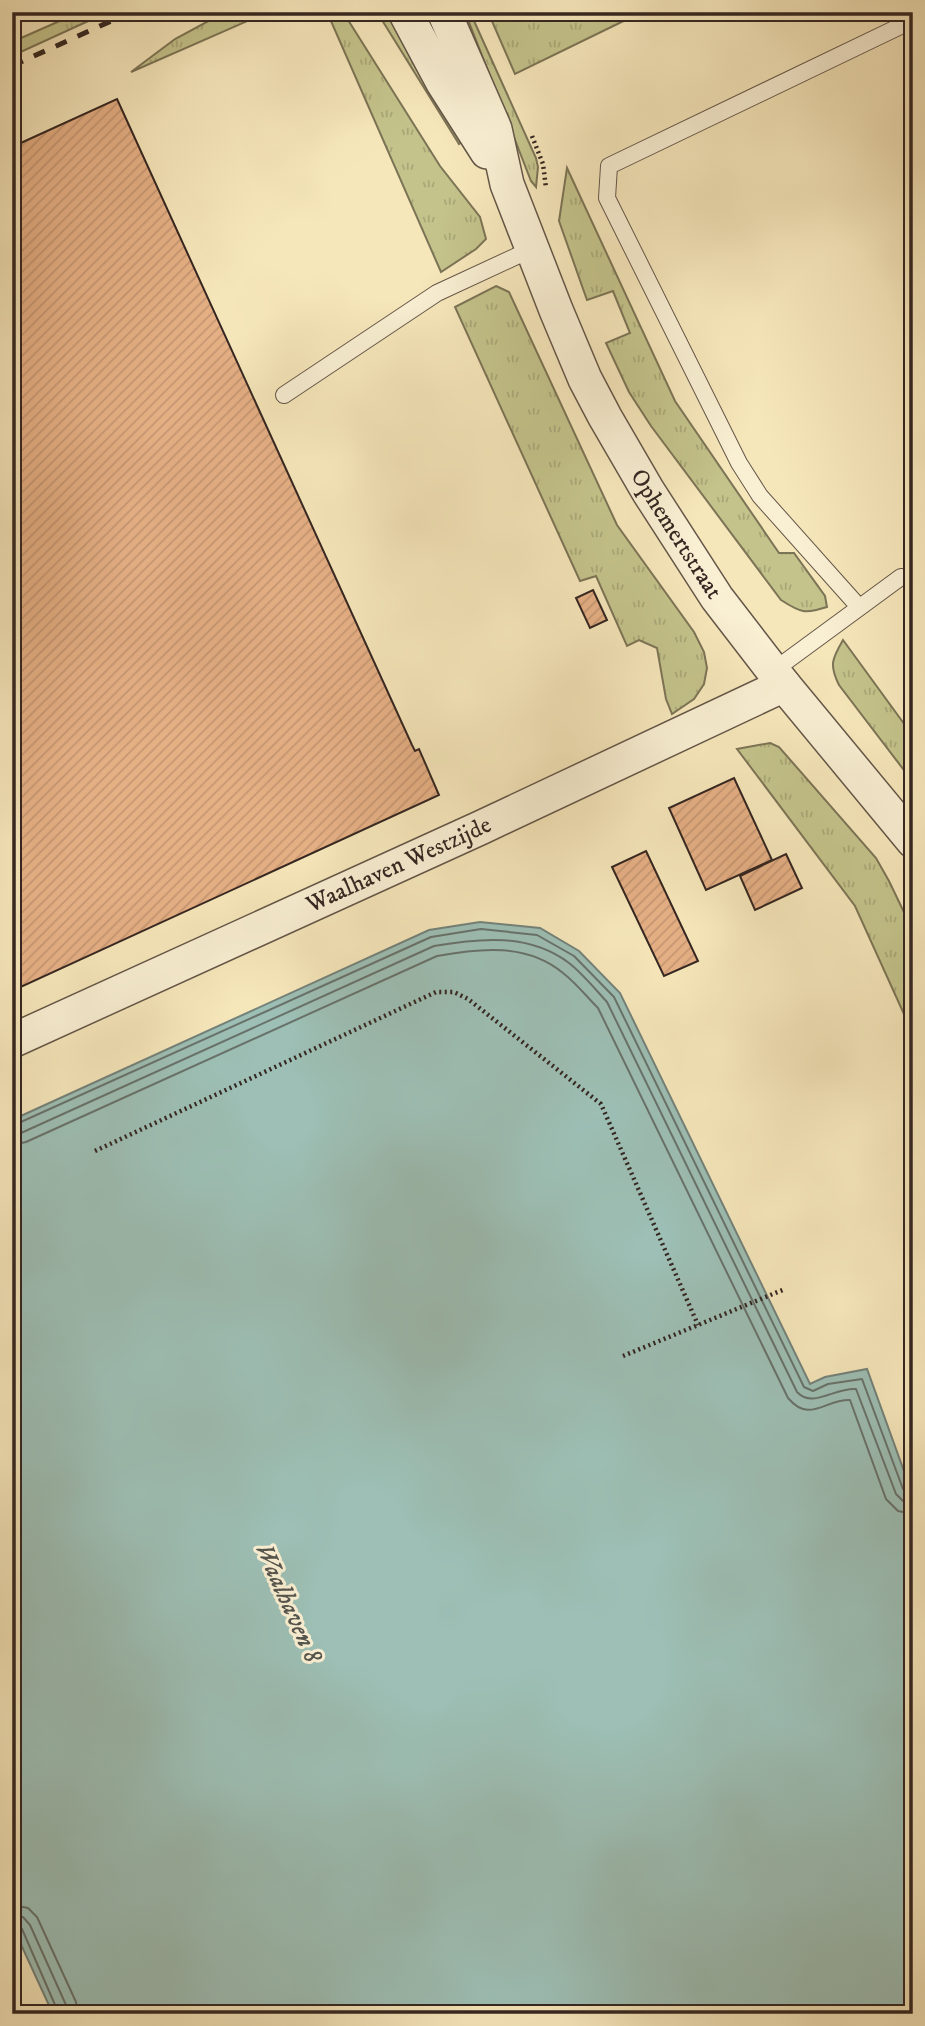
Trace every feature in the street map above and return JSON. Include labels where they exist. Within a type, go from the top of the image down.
[{"type":"street","name":"Ophemertstraat","points":[[405,12],[443,83],[507,184],[585,379],[648,491],[717,598],[913,841]]},
{"type":"street","name":"Ophemertstraat","points":[[444,12],[495,129],[507,184]]},
{"type":"street","name":"Waalhaven Westzijde","points":[[12,1041],[480,828],[779,678]]},
{"type":"lane","points":[[859,607],[760,496],[739,463],[607,198],[608,166],[913,20]]},
{"type":"lane","points":[[284,395],[437,293],[534,248]]},
{"type":"lane","points":[[779,678],[859,607],[901,576]]},
{"type":"path","points":[[12,16],[22,12]]},
{"type":"path","points":[[95,1151],[436,992],[454,992],[468,999],[601,1104],[698,1325]]},
{"type":"path","points":[[623,1356],[785,1289]]},
{"type":"green space","points":[[80,12],[108,12],[12,56],[12,42]]},
{"type":"green space","points":[[225,12],[268,12],[131,72],[175,39]]},
{"type":"green space","points":[[327,12],[343,12],[440,166],[480,217],[486,239],[476,249],[441,272]]},
{"type":"green space","points":[[377,12],[390,12],[463,141],[459,144]]},
{"type":"green space","points":[[465,12],[470,12],[536,158],[536,187],[531,181]]},
{"type":"green space","points":[[488,12],[642,12],[515,74]]},
{"type":"green space","points":[[567,168],[675,401],[779,553],[794,553],[825,596],[827,607],[803,611],[781,600],[651,426],[629,392],[606,343],[630,333],[613,291],[587,300],[559,221]]},
{"type":"green space","points":[[496,286],[509,292],[617,525],[694,632],[704,652],[707,668],[704,684],[694,699],[672,714],[666,699],[657,648],[639,640],[627,646],[596,576],[580,581],[455,307]]},
{"type":"green space","points":[[843,640],[913,736],[913,782],[839,685],[833,662]]},
{"type":"green space","points":[[770,743],[779,747],[876,858],[889,881],[913,931],[913,1034],[855,906],[737,749]]},
{"type":"water","name":"Waalhaven 8","points":[[480,922],[540,928],[579,951],[620,993],[810,1384],[825,1377],[867,1369],[913,1496],[913,2014],[53,2014],[12,1925],[12,1120],[429,930]]},
{"type":"building","points":[[117,99],[412,745],[415,751],[419,749],[439,795],[12,991],[12,147]]},
{"type":"building","points":[[593,590],[607,620],[590,628],[576,598]]},
{"type":"building","points":[[734,778],[772,860],[706,890],[669,808]]},
{"type":"building","points":[[646,851],[698,961],[664,976],[612,867]]},
{"type":"building","points":[[786,854],[802,888],[755,910],[740,876]]},
{"type":"railway","points":[[12,66],[131,12]]}]
